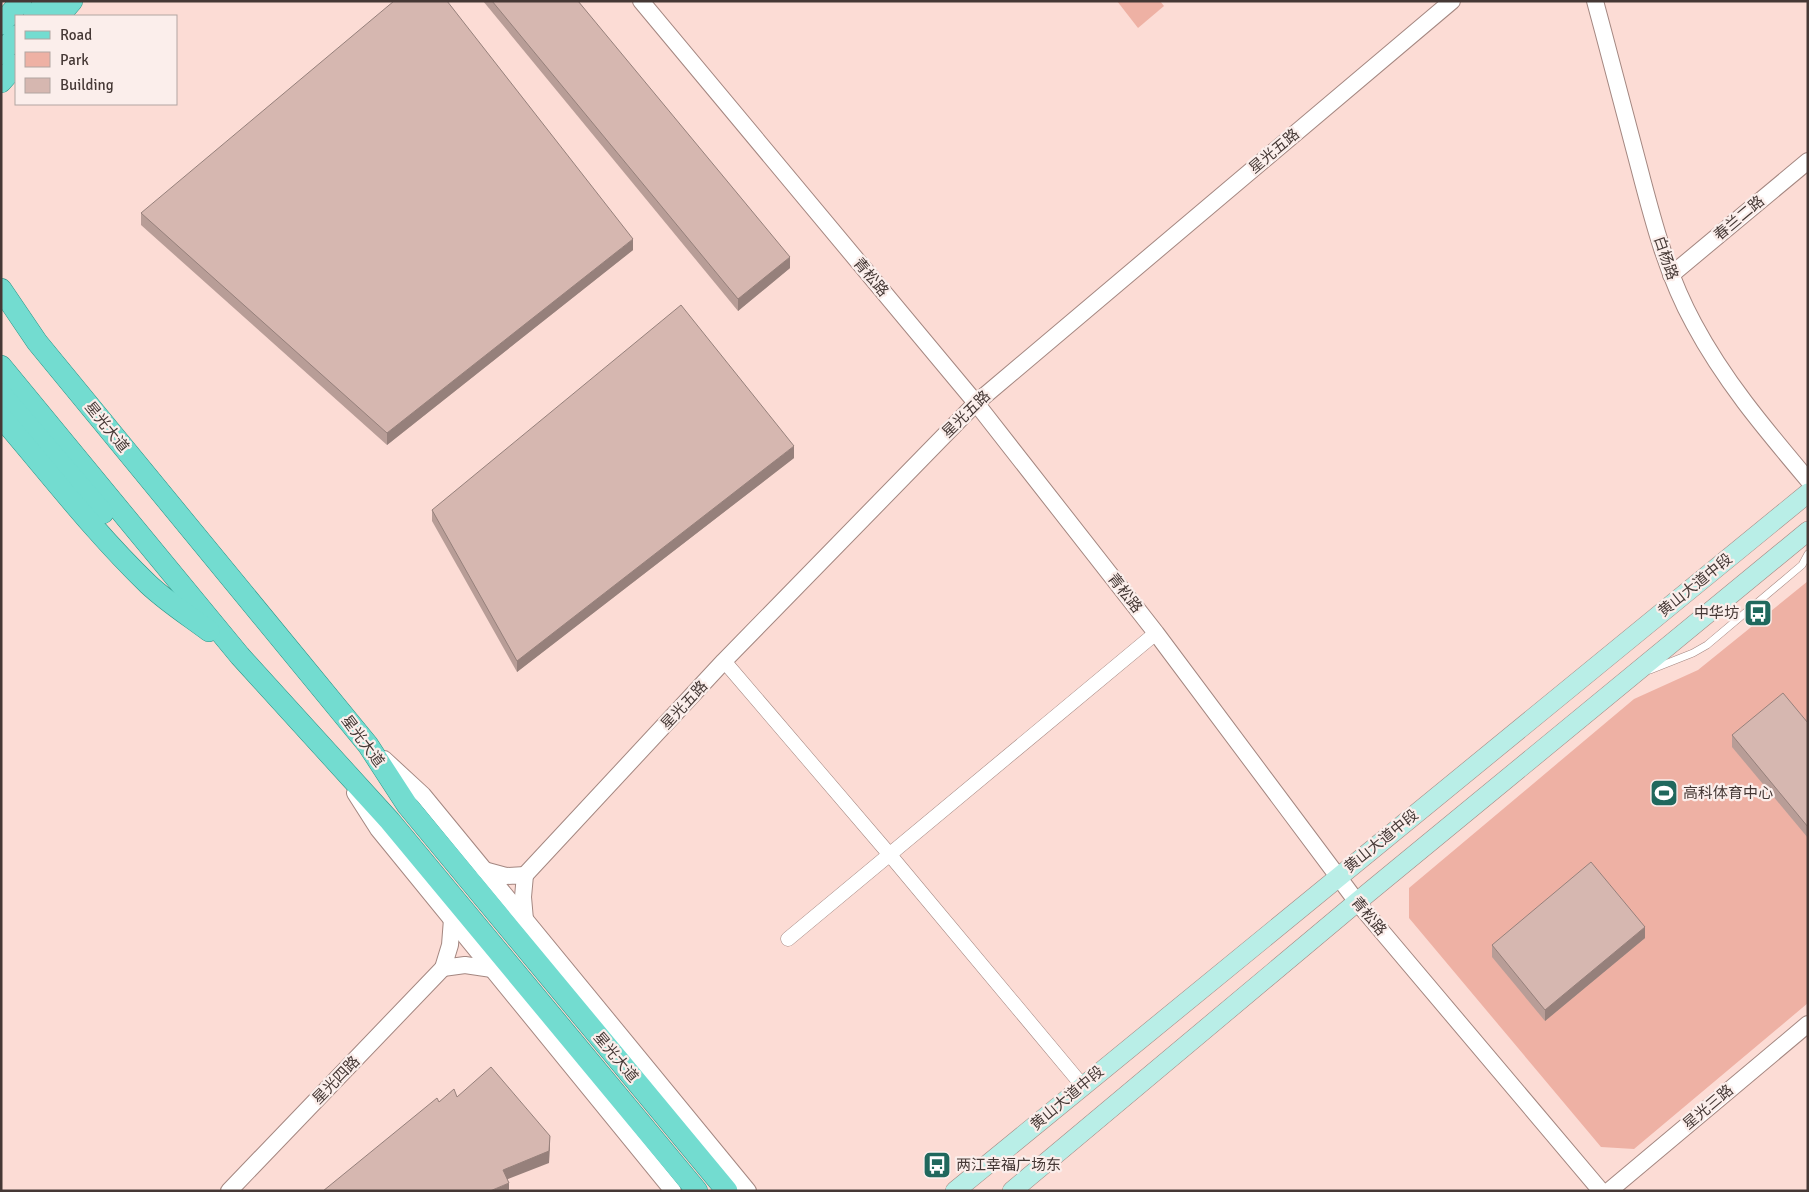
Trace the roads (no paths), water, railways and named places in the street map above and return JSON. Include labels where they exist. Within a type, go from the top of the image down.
[{"type":"main road","points":[[1,24],[22,1]]},
{"type":"main road","points":[[35,15],[47,1]]},
{"type":"main road","points":[[60,15],[72,1]]},
{"type":"main road","points":[[1,54],[15,37]]},
{"type":"main road","points":[[1,82],[15,66]]},
{"type":"main road","name":"星光大道","points":[[1,289],[37,342],[368,745],[407,805],[727,1191]]},
{"type":"main road","name":"星光大道","points":[[1,366],[240,656],[390,821],[697,1191]]},
{"type":"main road","points":[[1,394],[103,513],[154,553]]},
{"type":"main road","points":[[1,417],[92,525],[150,586],[240,656]]},
{"type":"main road","name":"黄山大道中段","points":[[955,1191],[1082,1085],[1808,493]]},
{"type":"main road","name":"黄山大道中段","points":[[1012,1191],[1357,902],[1808,530]]},
{"type":"street","name":"青松路","points":[[641,1],[976,403],[1156,633],[1357,902],[1601,1191]]},
{"type":"street","name":"星光五路","points":[[525,875],[724,661],[976,403],[1452,1]]},
{"type":"street","name":"白杨路","points":[[1595,1],[1657,235],[1671,275],[1693,323],[1720,370],[1741,400],[1808,480]]},
{"type":"street","name":"春兰二路","points":[[1671,275],[1808,161]]},
{"type":"street","points":[[788,939],[1156,633]]},
{"type":"street","points":[[724,661],[890,855],[1082,1085]]},
{"type":"street","points":[[368,745],[423,795],[748,1191]]},
{"type":"street","points":[[335,761],[378,829],[673,1191]]},
{"type":"street","points":[[484,870],[506,876],[525,875],[523,897],[525,920]]},
{"type":"street","points":[[452,920],[450,945],[443,968],[465,965],[492,969]]},
{"type":"street","name":"星光四路","points":[[229,1191],[443,968]]},
{"type":"street","name":"星光三路","points":[[1609,1191],[1808,1024]]},
{"type":"lane","points":[[1628,679],[1687,656],[1707,644],[1802,565],[1808,554]]},
{"type":"place","name":"中华坊","points":[[1758,613]]},
{"type":"place","name":"高科体育中心","points":[[1664,793]]},
{"type":"place","name":"两江幸福广场东","points":[[937,1165]]}]
